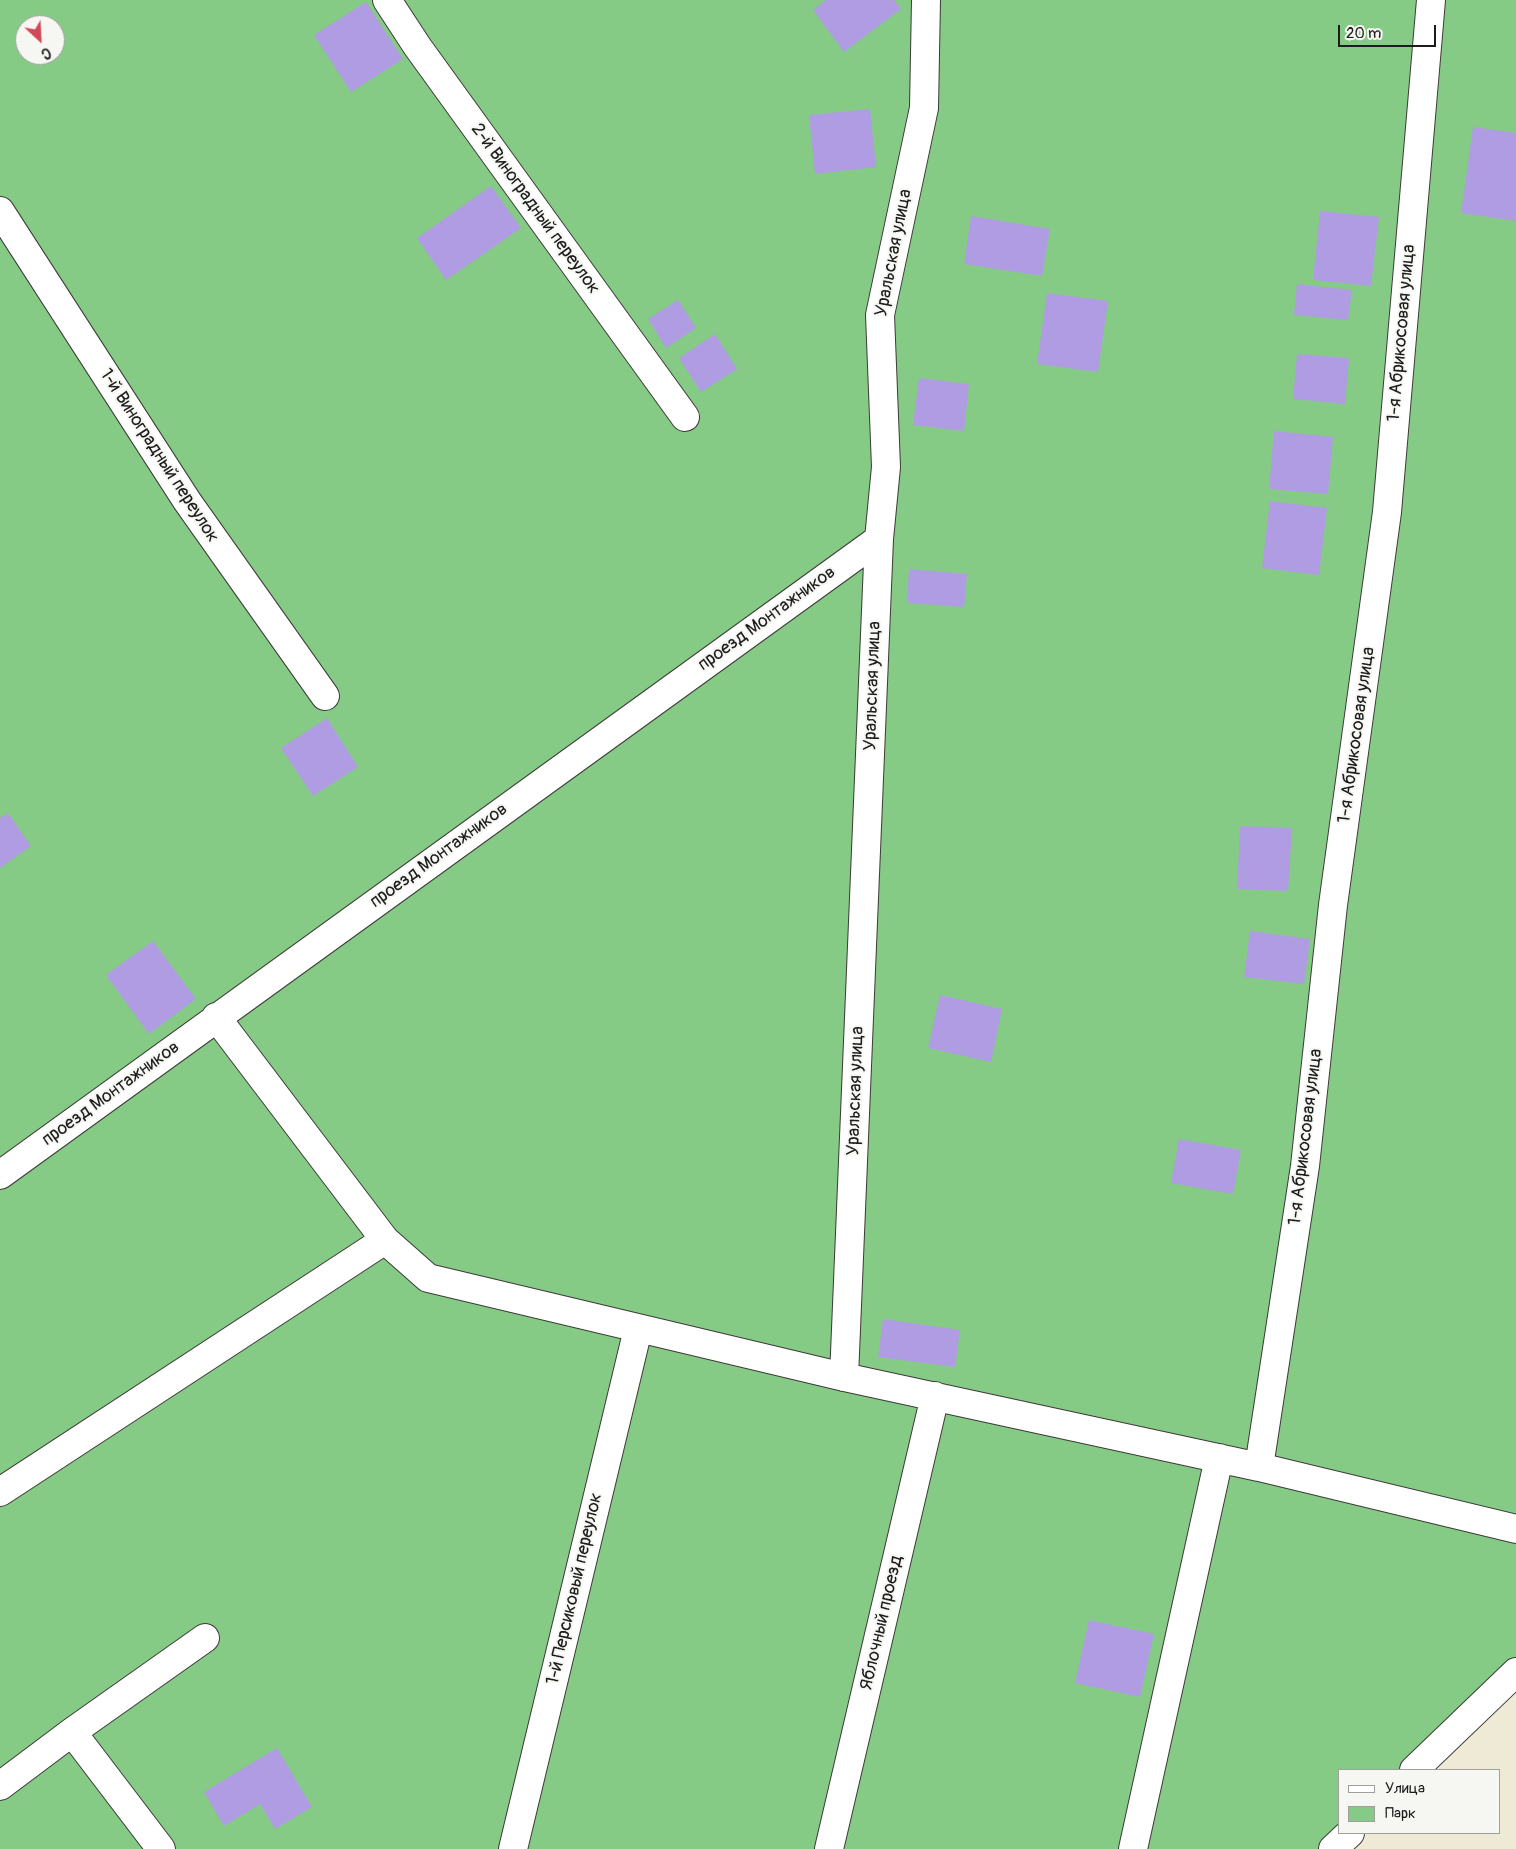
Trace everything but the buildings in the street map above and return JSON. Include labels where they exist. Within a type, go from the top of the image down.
[{"type":"street","name":"2-й Виноградный переулок","points":[[388,0],[417,46],[685,417]]},
{"type":"street","name":"Уральская улица","points":[[844,1376],[879,539],[886,467],[880,314],[924,108],[926,0]]},
{"type":"street","name":"1-я Абрикосовая улица","points":[[1259,1467],[1305,1166],[1333,905],[1387,512],[1431,0]]},
{"type":"street","name":"1-й Виноградный переулок","points":[[0,211],[187,501],[325,696]]},
{"type":"street","name":"проезд Монтажников","points":[[0,1174],[879,539]]},
{"type":"street","points":[[216,1017],[385,1240],[428,1278],[844,1376],[1220,1458],[1516,1529]]},
{"type":"street","points":[[0,1492],[385,1240]]},
{"type":"street","name":"1-й Персиковый переулок","points":[[513,1849],[638,1329]]},
{"type":"street","name":"Яблочный проезд","points":[[828,1849],[936,1396]]},
{"type":"street","points":[[1133,1849],[1220,1458]]},
{"type":"street","points":[[0,1786],[72,1732],[205,1638]]},
{"type":"street","points":[[1415,1769],[1516,1672]]},
{"type":"street","points":[[72,1732],[161,1849]]},
{"type":"street","points":[[1333,1849],[1349,1834]]},
{"type":"green space","points":[[0,0],[1516,0],[1516,1684],[1425,1769],[1338,1769],[1338,1834],[1340,1834],[1340,1849],[0,1849]]}]
